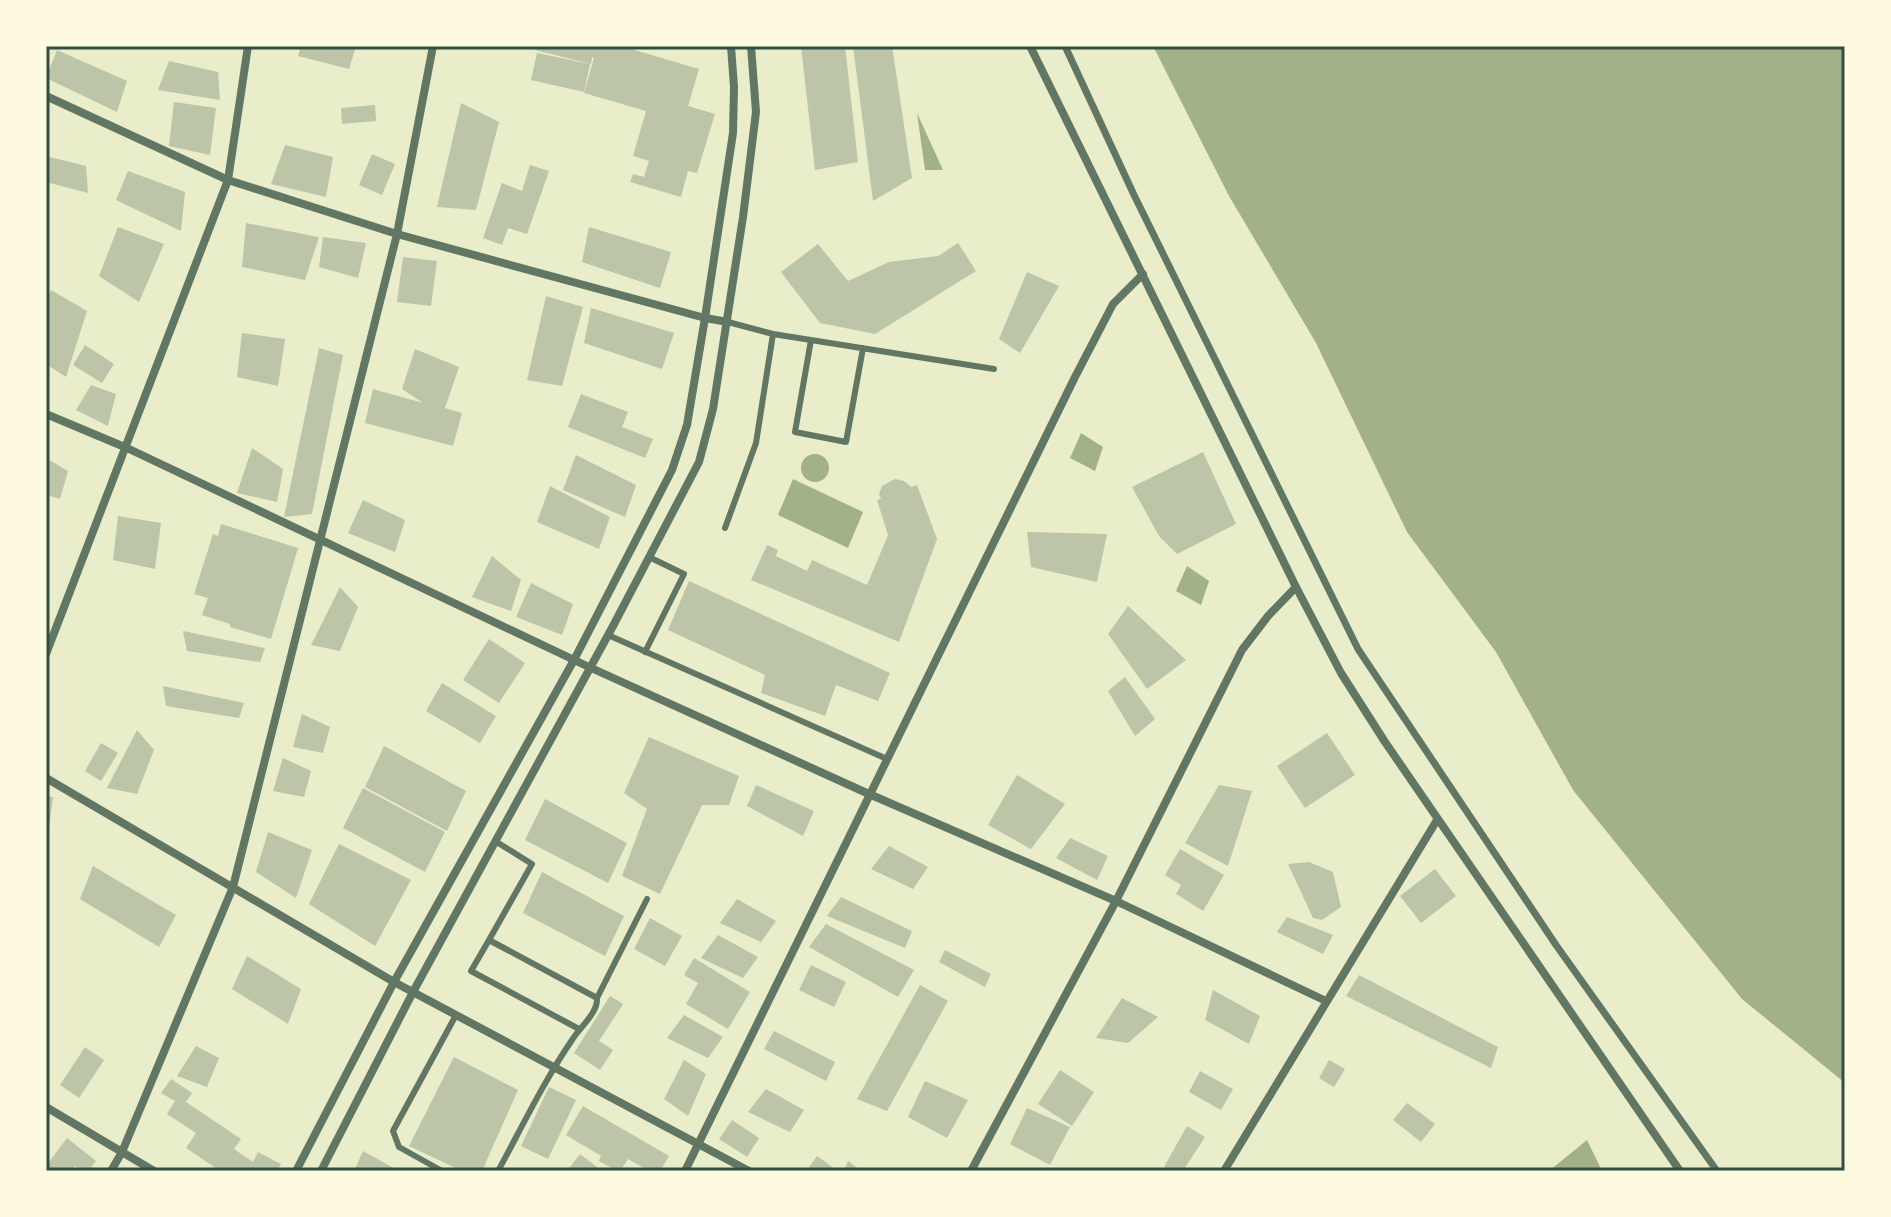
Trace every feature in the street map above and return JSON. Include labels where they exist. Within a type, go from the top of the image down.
[{"type":"street","points":[[46,654],[228,180],[248,46]]},
{"type":"street","points":[[111,1171],[122,1152],[233,887],[397,234],[433,46]]},
{"type":"street","points":[[296,1171],[394,982],[574,660],[672,470],[687,425],[733,133],[731,46]]},
{"type":"street","points":[[321,1171],[413,992],[699,462],[713,409],[728,322],[756,112],[751,46]]},
{"type":"street","points":[[1030,46],[1341,673],[1437,820],[1680,1171]]},
{"type":"street","points":[[1065,46],[1134,195],[1358,649],[1556,945],[1717,1171]]},
{"type":"street","points":[[46,96],[228,180],[397,234],[728,322]]},
{"type":"street","points":[[685,1171],[1075,377],[1113,304],[1143,274]]},
{"type":"street","points":[[46,414],[127,448],[589,667],[869,794],[1116,901],[1326,1001]]},
{"type":"street","points":[[971,1171],[1116,901],[1242,650],[1296,587]]},
{"type":"street","points":[[46,778],[394,982],[749,1171]]},
{"type":"street","points":[[1224,1171],[1437,820]]},
{"type":"street","points":[[46,1107],[154,1171]]},
{"type":"lane","points":[[728,322],[773,334],[994,369]]},
{"type":"lane","points":[[725,528],[756,443],[773,334]]},
{"type":"lane","points":[[811,340],[795,432],[846,442],[863,348]]},
{"type":"lane","points":[[645,652],[684,574],[649,557]]},
{"type":"lane","points":[[608,635],[887,759]]},
{"type":"lane","points":[[495,841],[532,864],[471,971],[579,1029]]},
{"type":"lane","points":[[498,1171],[554,1067],[597,1007],[597,998],[647,899]]},
{"type":"lane","points":[[489,940],[597,998]]},
{"type":"lane","points":[[442,1171],[399,1147],[393,1131],[456,1015]]},
{"type":"shaded area","points":[[1153,46],[1845,46],[1845,1083],[1742,999],[1573,790],[1496,652],[1407,532],[1316,343],[1229,196]]},
{"type":"shaded area","points":[[917,113],[943,170],[925,170]]},
{"type":"shaded area","points":[[1081,433],[1103,447],[1095,471],[1070,458]]},
{"type":"shaded area","points":[[815,454],[825,458],[829,468],[825,478],[815,482],[805,478],[801,468],[805,458]]},
{"type":"shaded area","points":[[793,479],[863,512],[848,548],[778,515]]},
{"type":"shaded area","points":[[1187,566],[1209,581],[1201,605],[1176,591]]},
{"type":"shaded area","points":[[1587,1140],[1602,1171],[1549,1171]]},
{"type":"building","points":[[301,46],[356,46],[349,69],[298,56]]},
{"type":"building","points":[[536,46],[621,46],[699,69],[688,106],[715,114],[697,173],[688,171],[681,197],[630,182],[633,174],[644,177],[649,161],[633,156],[646,111],[584,93],[594,58],[591,64],[535,50]]},
{"type":"building","points":[[801,46],[845,46],[858,162],[815,170]]},
{"type":"building","points":[[853,46],[892,46],[912,178],[873,201]]},
{"type":"building","points":[[57,50],[127,81],[117,112],[46,78]]},
{"type":"building","points":[[537,53],[590,64],[584,92],[531,80]]},
{"type":"building","points":[[169,61],[218,72],[220,100],[158,90]]},
{"type":"building","points":[[174,102],[216,108],[210,155],[169,146]]},
{"type":"building","points":[[461,103],[499,122],[476,210],[437,207]]},
{"type":"building","points":[[375,105],[376,121],[342,124],[341,108]]},
{"type":"building","points":[[285,145],[333,157],[326,197],[271,184]]},
{"type":"building","points":[[372,154],[395,164],[382,195],[359,185]]},
{"type":"building","points":[[46,156],[86,166],[88,193],[46,182]]},
{"type":"building","points":[[530,165],[549,171],[527,234],[508,228],[502,245],[483,238],[502,183],[522,191]]},
{"type":"building","points":[[128,171],[185,192],[181,231],[116,200]]},
{"type":"building","points":[[246,223],[319,237],[305,280],[242,267]]},
{"type":"building","points":[[118,227],[164,244],[139,302],[99,276]]},
{"type":"building","points":[[589,227],[671,252],[660,288],[582,262]]},
{"type":"building","points":[[323,237],[366,243],[358,278],[319,267]]},
{"type":"building","points":[[958,243],[976,271],[875,334],[820,323],[781,272],[818,244],[848,281],[889,262],[938,256]]},
{"type":"building","points":[[403,257],[437,261],[431,306],[397,302]]},
{"type":"building","points":[[1027,272],[1059,286],[1020,353],[999,339]]},
{"type":"building","points":[[51,290],[87,311],[66,377],[46,364],[46,302]]},
{"type":"building","points":[[546,296],[583,307],[562,386],[527,380]]},
{"type":"building","points":[[591,308],[674,333],[662,369],[584,343]]},
{"type":"building","points":[[242,333],[285,339],[278,386],[237,377]]},
{"type":"building","points":[[85,345],[114,364],[102,383],[73,365]]},
{"type":"building","points":[[319,348],[343,355],[312,514],[284,517]]},
{"type":"building","points":[[415,349],[459,367],[445,408],[462,413],[453,446],[365,423],[373,389],[423,403],[402,389]]},
{"type":"building","points":[[91,385],[116,394],[108,426],[76,410]]},
{"type":"building","points":[[581,394],[628,412],[622,427],[653,439],[645,458],[568,427]]},
{"type":"building","points":[[252,448],[283,469],[277,502],[237,493]]},
{"type":"building","points":[[1203,452],[1236,524],[1177,554],[1159,536],[1132,487]]},
{"type":"building","points":[[576,455],[636,485],[625,517],[563,490]]},
{"type":"building","points":[[46,458],[68,471],[60,499],[46,495]]},
{"type":"building","points":[[895,479],[911,487],[917,485],[937,539],[899,642],[751,580],[767,545],[778,550],[776,556],[807,571],[812,560],[867,585],[888,535],[877,500],[881,499],[882,486]]},
{"type":"building","points":[[550,486],[610,517],[599,549],[537,522]]},
{"type":"building","points":[[363,500],[405,520],[395,552],[348,533]]},
{"type":"building","points":[[118,516],[161,523],[155,569],[113,560]]},
{"type":"building","points":[[221,524],[298,548],[271,639],[202,615],[208,598],[194,594],[213,534],[218,536]]},
{"type":"building","points":[[1027,532],[1107,534],[1097,582],[1031,567]]},
{"type":"building","points":[[492,556],[521,580],[511,611],[472,597]]},
{"type":"building","points":[[689,581],[890,673],[878,701],[836,685],[825,716],[761,693],[765,675],[668,630]]},
{"type":"building","points":[[531,583],[573,604],[562,635],[516,617]]},
{"type":"building","points":[[340,587],[358,607],[340,651],[311,645]]},
{"type":"building","points":[[1128,606],[1186,660],[1147,689],[1108,634]]},
{"type":"building","points":[[183,631],[265,648],[260,662],[187,651]]},
{"type":"building","points":[[489,639],[525,663],[499,703],[463,680]]},
{"type":"building","points":[[1125,677],[1155,719],[1135,736],[1108,691]]},
{"type":"building","points":[[442,683],[496,716],[480,743],[426,711]]},
{"type":"building","points":[[163,686],[244,703],[239,718],[166,706]]},
{"type":"building","points":[[302,714],[330,727],[323,753],[293,747]]},
{"type":"building","points":[[137,730],[154,750],[137,794],[107,788]]},
{"type":"building","points":[[1327,733],[1355,775],[1305,808],[1277,766]]},
{"type":"building","points":[[649,737],[739,776],[729,805],[702,805],[660,894],[622,876],[647,809],[624,793]]},
{"type":"building","points":[[101,743],[118,753],[101,781],[85,771]]},
{"type":"building","points":[[384,746],[466,791],[447,831],[365,787]]},
{"type":"building","points":[[283,758],[311,771],[304,797],[273,791]]},
{"type":"building","points":[[1017,775],[1065,804],[1031,849],[988,825]]},
{"type":"building","points":[[756,785],[814,811],[803,836],[747,806]]},
{"type":"building","points":[[1219,785],[1252,791],[1228,866],[1185,843]]},
{"type":"building","points":[[363,788],[445,832],[425,872],[343,828]]},
{"type":"building","points":[[46,796],[53,797],[48,835],[46,835]]},
{"type":"building","points":[[545,799],[627,843],[608,883],[525,840]]},
{"type":"building","points":[[268,832],[312,850],[296,898],[256,872]]},
{"type":"building","points":[[1070,838],[1108,856],[1097,880],[1056,858]]},
{"type":"building","points":[[339,844],[411,880],[375,946],[309,904]]},
{"type":"building","points":[[889,846],[928,867],[913,889],[871,869]]},
{"type":"building","points":[[1180,849],[1224,875],[1203,911],[1176,894],[1181,885],[1165,875]]},
{"type":"building","points":[[1309,862],[1333,872],[1341,907],[1322,920],[1313,918],[1288,864]]},
{"type":"building","points":[[93,866],[176,915],[159,947],[80,899]]},
{"type":"building","points":[[1435,869],[1456,896],[1421,923],[1400,896]]},
{"type":"building","points":[[542,872],[624,916],[605,956],[523,913]]},
{"type":"building","points":[[841,897],[912,931],[905,948],[827,916]]},
{"type":"building","points":[[737,899],[776,921],[761,942],[720,923]]},
{"type":"building","points":[[1287,917],[1333,935],[1323,954],[1277,932]]},
{"type":"building","points":[[650,918],[682,936],[665,966],[634,949]]},
{"type":"building","points":[[826,924],[914,970],[898,997],[809,947]]},
{"type":"building","points":[[718,935],[758,957],[743,978],[701,958]]},
{"type":"building","points":[[945,950],[991,974],[985,987],[939,962]]},
{"type":"building","points":[[247,956],[301,989],[288,1024],[232,989]]},
{"type":"building","points":[[694,958],[750,992],[728,1029],[686,1004],[698,983],[684,975]]},
{"type":"building","points":[[811,965],[846,982],[834,1007],[799,990]]},
{"type":"building","points":[[1359,975],[1498,1047],[1491,1068],[1346,996]]},
{"type":"building","points":[[920,985],[948,1001],[887,1111],[857,1099]]},
{"type":"building","points":[[1213,990],[1260,1016],[1249,1044],[1205,1020]]},
{"type":"building","points":[[610,996],[623,1004],[599,1041],[613,1050],[600,1070],[574,1053]]},
{"type":"building","points":[[1122,998],[1158,1017],[1128,1043],[1096,1038]]},
{"type":"building","points":[[684,1015],[723,1037],[708,1058],[667,1038]]},
{"type":"building","points":[[774,1031],[835,1062],[826,1081],[764,1049]]},
{"type":"building","points":[[196,1046],[219,1058],[207,1087],[177,1076]]},
{"type":"building","points":[[85,1047],[104,1060],[79,1098],[60,1085]]},
{"type":"building","points":[[454,1057],[518,1090],[482,1171],[462,1171],[409,1146]]},
{"type":"building","points":[[684,1060],[706,1074],[688,1116],[664,1099]]},
{"type":"building","points":[[1329,1060],[1345,1069],[1334,1087],[1319,1078]]},
{"type":"building","points":[[1060,1070],[1094,1092],[1072,1126],[1038,1104]]},
{"type":"building","points":[[1200,1071],[1233,1089],[1221,1110],[1189,1092]]},
{"type":"building","points":[[171,1079],[192,1093],[186,1102],[241,1139],[234,1149],[253,1162],[258,1152],[281,1164],[277,1171],[220,1171],[186,1148],[196,1133],[167,1114],[175,1101],[161,1093]]},
{"type":"building","points":[[925,1081],[968,1100],[947,1138],[908,1117]]},
{"type":"building","points":[[549,1087],[576,1100],[548,1159],[521,1146]]},
{"type":"building","points":[[766,1089],[804,1110],[790,1132],[748,1112]]},
{"type":"building","points":[[1407,1103],[1435,1124],[1421,1142],[1393,1120]]},
{"type":"building","points":[[583,1106],[669,1156],[660,1171],[649,1171],[628,1159],[617,1171],[599,1161],[601,1156],[566,1135]]},
{"type":"building","points":[[1027,1108],[1070,1127],[1050,1165],[1010,1144]]},
{"type":"building","points":[[732,1120],[759,1138],[747,1157],[719,1139]]},
{"type":"building","points":[[1187,1126],[1205,1137],[1183,1171],[1164,1167]]},
{"type":"building","points":[[67,1138],[96,1161],[88,1171],[81,1171],[75,1166],[71,1171],[46,1171],[46,1166]]},
{"type":"building","points":[[363,1151],[399,1171],[354,1171]]},
{"type":"building","points":[[580,1154],[602,1171],[567,1171]]},
{"type":"building","points":[[817,1156],[838,1171],[806,1171]]},
{"type":"building","points":[[848,1161],[862,1171],[844,1171]]}]
